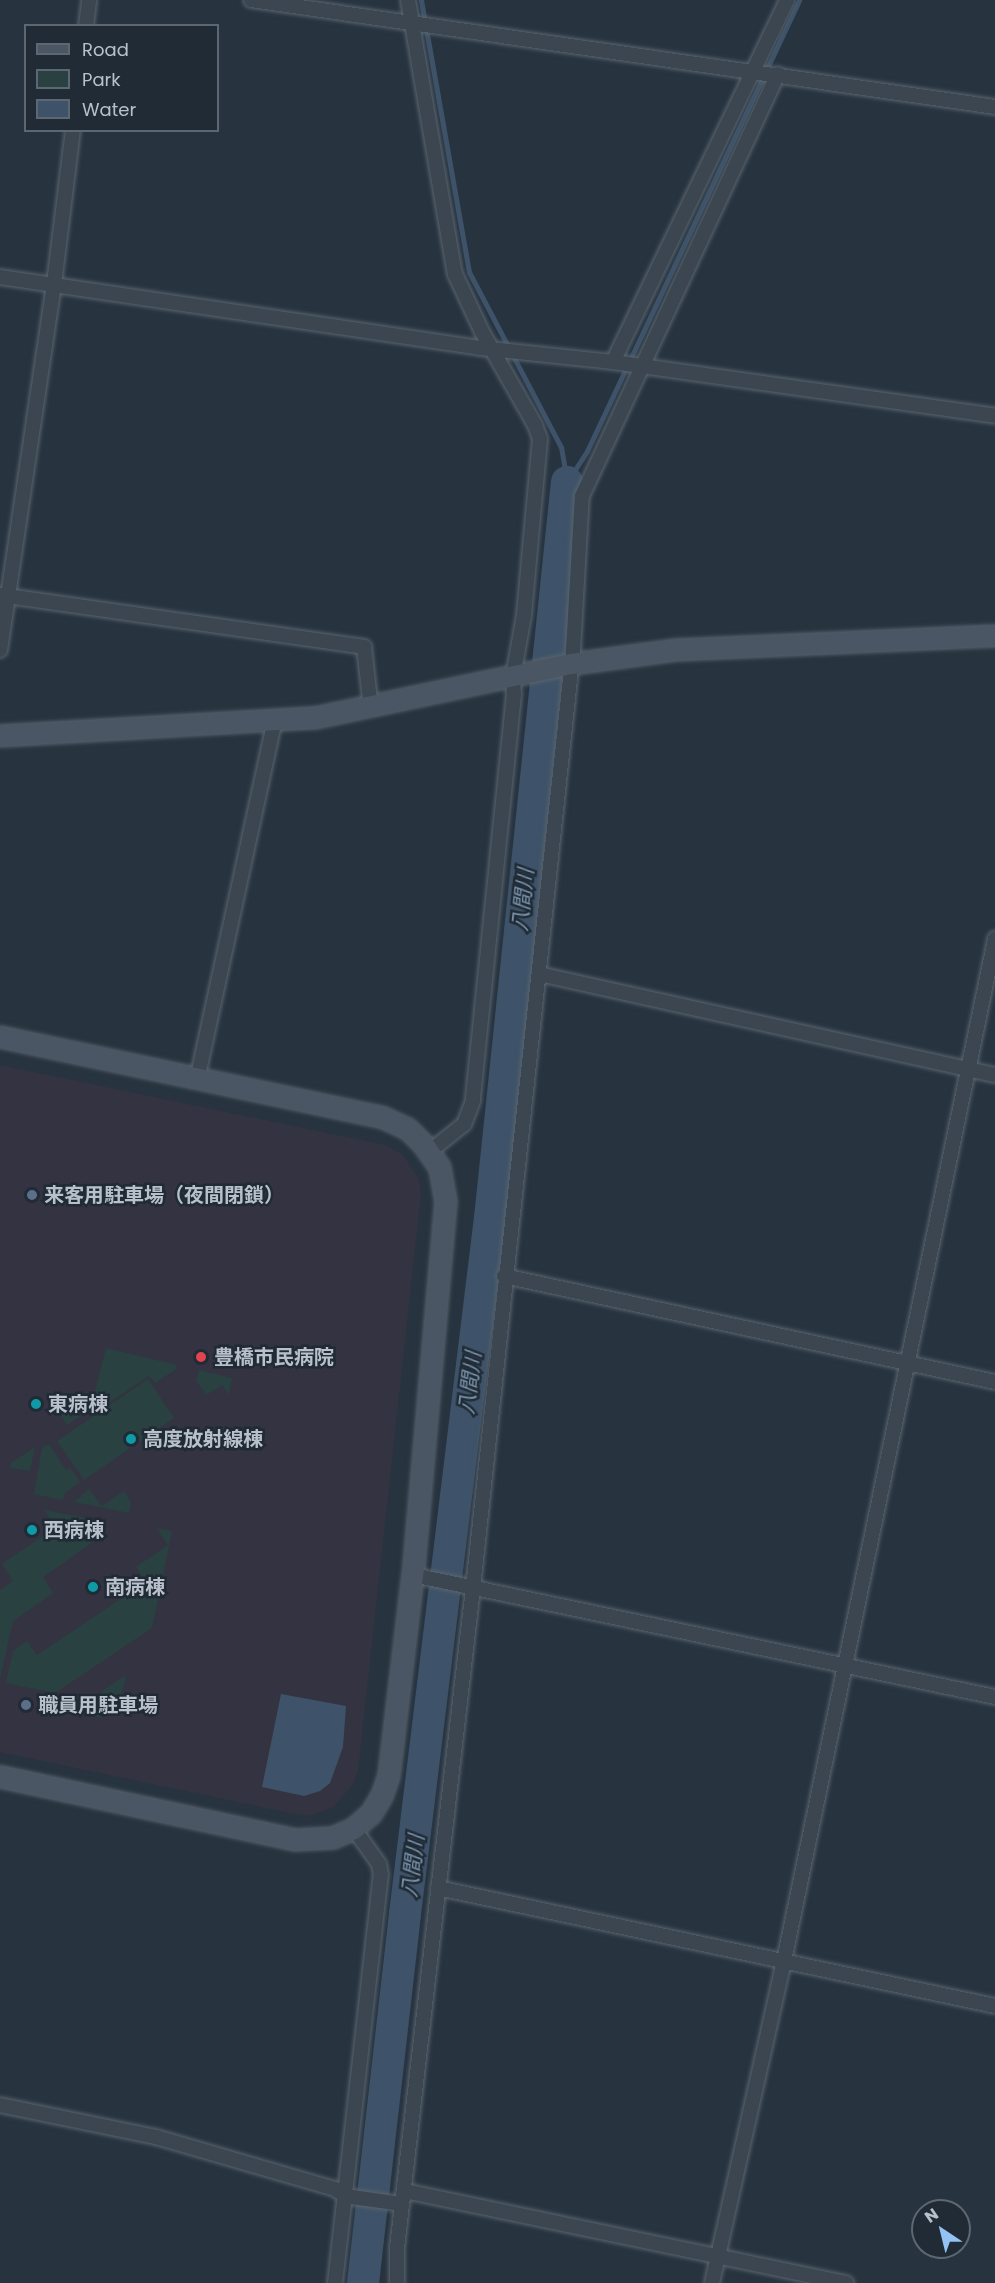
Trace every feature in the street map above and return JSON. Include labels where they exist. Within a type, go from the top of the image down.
[{"type":"street","points":[[86,24],[89,0]]},
{"type":"street","points":[[251,0],[995,106]]},
{"type":"street","points":[[408,0],[453,266],[491,349],[535,425],[540,439],[524,615],[473,1101],[464,1124],[429,1152]]},
{"type":"street","points":[[613,362],[787,0]]},
{"type":"street","points":[[397,2283],[397,2248],[572,664],[582,496],[778,74]]},
{"type":"street","points":[[0,650],[3,596],[54,284],[73,132]]},
{"type":"street","points":[[0,277],[491,349],[613,362],[995,416]]},
{"type":"street","points":[[3,596],[364,647],[371,708]]},
{"type":"street","points":[[0,736],[315,718],[572,664],[675,650],[995,636]]},
{"type":"street","points":[[197,1080],[275,720]]},
{"type":"street","points":[[712,2283],[784,1961],[995,939]]},
{"type":"street","points":[[539,974],[995,1075]]},
{"type":"street","points":[[0,1037],[384,1118],[408,1129],[429,1152],[440,1168],[446,1201],[418,1576],[389,1776],[382,1796],[371,1814],[354,1829],[333,1839],[295,1839],[0,1777]]},
{"type":"street","points":[[504,1276],[995,1382]]},
{"type":"street","points":[[418,1576],[995,1697]]},
{"type":"street","points":[[335,2283],[381,1875],[379,1864],[354,1829]]},
{"type":"street","points":[[438,1888],[995,2006]]},
{"type":"street","points":[[0,2104],[156,2137],[335,2189],[345,2196],[404,2198],[718,2256],[847,2283]]},
{"type":"shaded area","name":"豊橋市民病院","points":[[0,1065],[385,1145],[403,1155],[418,1177],[421,1194],[358,1771],[352,1786],[333,1807],[309,1816],[300,1815],[0,1752]]},
{"type":"green space","points":[[106,1348],[177,1365],[176,1369],[155,1383],[149,1376],[89,1416]]},
{"type":"green space","points":[[199,1370],[232,1378],[229,1395],[222,1385],[206,1395],[196,1380]]},
{"type":"green space","points":[[148,1379],[174,1418],[84,1480],[57,1441]]},
{"type":"green space","points":[[85,1395],[81,1416],[67,1425],[59,1413]]},
{"type":"green space","points":[[49,1444],[66,1470],[70,1467],[80,1482],[65,1493],[63,1500],[34,1494],[42,1448]]},
{"type":"green space","points":[[35,1447],[30,1471],[10,1468],[11,1463]]},
{"type":"green space","points":[[89,1489],[102,1506],[124,1491],[131,1502],[129,1513],[74,1502]]},
{"type":"green space","points":[[44,1510],[91,1519],[89,1529],[96,1540],[43,1577],[53,1593],[13,1621],[0,1679],[0,1590],[13,1581],[2,1564],[56,1527]]},
{"type":"green space","points":[[156,1528],[172,1531],[152,1628],[55,1693],[6,1683],[13,1651],[27,1641],[37,1655],[146,1582],[136,1567],[168,1545]]},
{"type":"green space","points":[[124,1676],[126,1677],[120,1698],[108,1695],[102,1718],[74,1711]]},
{"type":"water","points":[[281,1694],[346,1706],[343,1747],[330,1783],[320,1791],[304,1796],[262,1787]]},
{"type":"waterway","points":[[421,0],[469,272],[561,447],[567,482]]},
{"type":"waterway","points":[[567,482],[587,451],[799,0]]},
{"type":"waterway","name":"八間川","points":[[363,2283],[405,1914],[490,1218],[567,482]]},
{"type":"place","name":"来客用駐車場（夜間閉鎖）","points":[[32,1195]]},
{"type":"place","name":"豊橋市民病院","points":[[201,1357]]},
{"type":"place","name":"東病棟","points":[[36,1404]]},
{"type":"place","name":"高度放射線棟","points":[[131,1439]]},
{"type":"place","name":"西病棟","points":[[32,1530]]},
{"type":"place","name":"南病棟","points":[[93,1587]]},
{"type":"place","name":"職員用駐車場","points":[[26,1705]]}]
